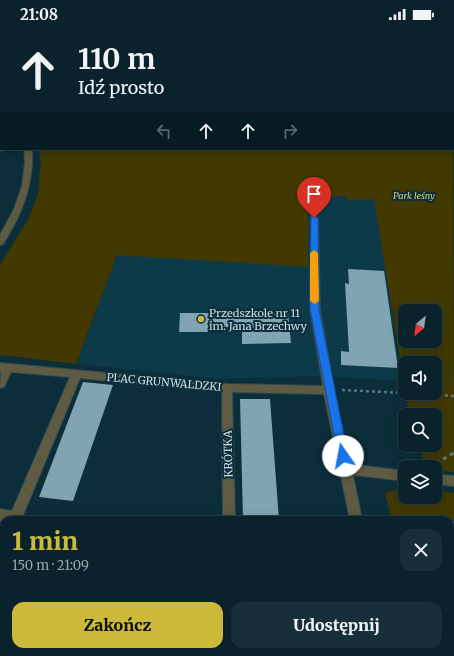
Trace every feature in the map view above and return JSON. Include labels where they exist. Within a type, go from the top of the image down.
[{"type":"street","points":[[0,241],[16,216],[26,186],[30,164],[28,150]]},
{"type":"street","points":[[314,218],[315,309],[329,390],[355,516]]},
{"type":"street","points":[[0,384],[4,367]]},
{"type":"street","name":"PLAC GRUNWALDZKI","points":[[4,367],[227,388],[329,390]]},
{"type":"street","points":[[16,516],[77,373]]},
{"type":"street","name":"KRÓTKA","points":[[227,388],[228,516]]},
{"type":"street","points":[[346,469],[398,475]]},
{"type":"street","points":[[442,480],[454,482]]},
{"type":"path","points":[[329,390],[398,392]]},
{"type":"path","points":[[442,395],[454,396]]},
{"type":"path","points":[[442,460],[454,453]]},
{"type":"shaded area","name":"Przedszkole nr 11 im. Jana Brzechwy","points":[[376,194],[398,359],[398,381],[319,376],[220,379],[77,364],[117,254],[308,266],[308,197]]},
{"type":"green space","name":"Park leśny","points":[[39,150],[453,150],[454,472],[442,471],[442,460],[424,460],[421,452],[442,452],[442,408],[408,408],[407,400],[442,400],[442,356],[399,356],[398,348],[442,348],[442,304],[398,304],[398,347],[374,199],[346,200],[346,196],[308,197],[308,267],[117,255],[76,364],[0,355],[0,265],[30,216],[38,193],[41,163]]},
{"type":"green space","points":[[398,489],[398,504],[442,504],[442,491],[454,493],[454,516],[391,516],[385,493]]},
{"type":"building","points":[[348,269],[384,271],[398,368],[341,365],[341,351],[349,352],[345,283],[349,284]]},
{"type":"building","points":[[180,313],[288,313],[291,343],[242,344],[242,327],[208,327],[208,332],[179,332]]},
{"type":"building","points":[[83,382],[113,385],[73,501],[39,497]]},
{"type":"building","points":[[240,399],[270,399],[279,516],[243,516]]},
{"type":"slow traffic","points":[[314,253],[315,301]]},
{"type":"place","name":"Przedszkole nr 11 im. Jana Brzechwy","points":[[201,319]]},
{"type":"route","points":[[314,218],[315,309],[329,390],[343,456]]}]
